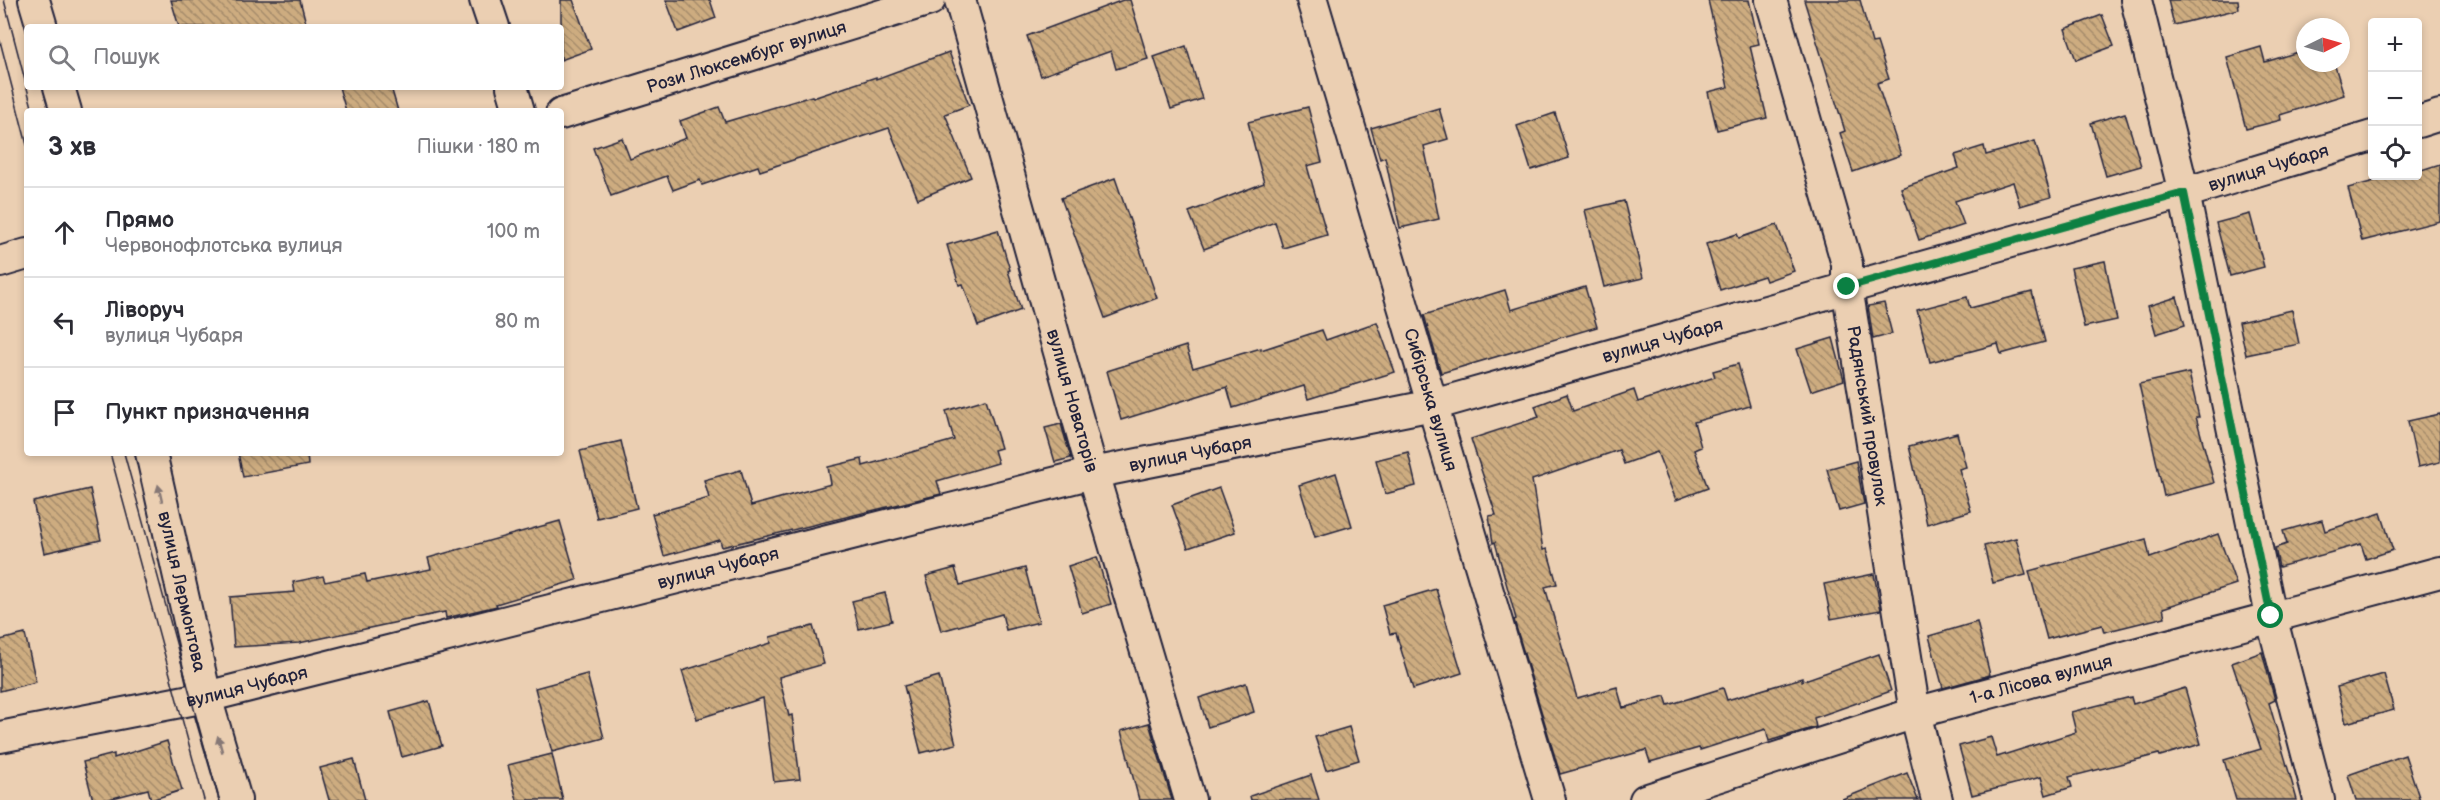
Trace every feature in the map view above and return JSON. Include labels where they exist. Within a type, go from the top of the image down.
[{"type":"street","points":[[34,0],[41,24]]},
{"type":"street","points":[[486,0],[493,24]]},
{"type":"street","name":"Рози Люксембург вулиця","points":[[564,113],[930,0]]},
{"type":"street","name":"вулиця Новаторів","points":[[960,0],[1093,473],[1190,800]]},
{"type":"street","name":"Сибірська вулиця","points":[[1312,0],[1550,800]]},
{"type":"street","name":"Радянський провулок","points":[[1771,0],[1847,264],[1847,287],[1915,713],[1936,800]]},
{"type":"street","points":[[2136,0],[2184,193],[2271,616],[2319,800]]},
{"type":"street","points":[[60,90],[65,108]]},
{"type":"street","points":[[513,90],[518,108]]},
{"type":"street","points":[[2422,121],[2440,115]]},
{"type":"street","name":"вулиця Чубаря","points":[[0,736],[206,697],[1093,473],[1433,405],[2184,193],[2368,138]]},
{"type":"street","points":[[0,262],[24,255]]},
{"type":"street","name":"вулиця Лермонтова","points":[[152,456],[206,697],[236,800]]},
{"type":"street","name":"1-а Лісова вулиця","points":[[1645,800],[1915,713],[2440,572]]},
{"type":"building","points":[[171,0],[300,0],[306,24],[178,24]]},
{"type":"building","points":[[561,0],[573,0],[591,49],[564,59],[564,24],[561,24]]},
{"type":"building","points":[[666,0],[710,0],[716,18],[678,32]]},
{"type":"building","points":[[1123,0],[1130,0],[1148,59],[1116,69],[1111,51],[1041,76],[1027,36]]},
{"type":"building","points":[[1708,0],[1749,0],[1759,44],[1750,46],[1767,118],[1717,130],[1708,92],[1728,87]]},
{"type":"building","points":[[1804,0],[1860,0],[1872,43],[1877,42],[1889,79],[1877,83],[1901,155],[1853,172],[1840,133],[1845,131]]},
{"type":"building","points":[[2168,0],[2238,0],[2239,9],[2174,25]]},
{"type":"building","points":[[2102,15],[2114,46],[2076,60],[2065,29]]},
{"type":"building","points":[[1186,46],[1202,99],[1171,109],[1154,57]]},
{"type":"building","points":[[2261,47],[2265,62],[2296,53],[2296,72],[2337,72],[2344,95],[2280,115],[2281,120],[2246,129],[2227,57]]},
{"type":"building","points":[[949,52],[969,105],[945,114],[971,177],[918,199],[889,128],[760,171],[758,166],[702,185],[700,180],[673,190],[667,176],[611,196],[593,148],[622,138],[630,159],[686,138],[680,121],[719,107],[725,122],[812,96],[813,98],[876,77],[876,79]]},
{"type":"building","points":[[340,90],[392,90],[397,108],[345,108]]},
{"type":"building","points":[[1308,107],[1322,162],[1307,166],[1327,235],[1283,248],[1275,222],[1204,249],[1189,212],[1264,183],[1248,122]]},
{"type":"building","points":[[1439,108],[1448,139],[1424,146],[1439,219],[1400,228],[1385,157],[1380,159],[1371,128]]},
{"type":"building","points":[[1555,113],[1569,158],[1531,170],[1517,126]]},
{"type":"building","points":[[2125,113],[2141,166],[2106,176],[2091,123]]},
{"type":"building","points":[[2035,141],[2051,197],[2020,206],[2013,182],[1955,201],[1964,225],[1919,240],[1901,188],[1959,168],[1955,155],[1984,146],[1986,155]]},
{"type":"building","points":[[2440,164],[2440,221],[2362,241],[2348,188],[2379,180],[2422,180],[2422,170]]},
{"type":"building","points":[[1115,178],[1157,298],[1105,318],[1061,198]]},
{"type":"building","points":[[1624,201],[1643,278],[1604,287],[1585,210]]},
{"type":"building","points":[[2250,214],[2264,267],[2230,276],[2216,223]]},
{"type":"building","points":[[1777,225],[1794,271],[1766,281],[1764,276],[1720,290],[1706,244],[1737,234],[1739,238]]},
{"type":"building","points":[[998,230],[1021,310],[978,326],[963,284],[959,285],[947,245]]},
{"type":"building","points":[[2105,261],[2117,320],[2084,327],[2071,268]]},
{"type":"building","points":[[1585,287],[1597,327],[1441,373],[1424,315],[1505,290],[1511,310]]},
{"type":"building","points":[[2032,292],[2045,342],[2001,354],[1998,344],[1930,362],[1917,310],[1967,297],[1970,308]]},
{"type":"building","points":[[2177,297],[2185,325],[2156,334],[2148,306]]},
{"type":"building","points":[[1884,303],[1892,334],[1873,339],[1868,306]]},
{"type":"building","points":[[2292,310],[2299,344],[2246,355],[2239,322]]},
{"type":"building","points":[[1377,322],[1395,372],[1308,399],[1304,386],[1233,408],[1227,387],[1121,420],[1107,371],[1186,346],[1193,368],[1261,348],[1261,350],[1322,330],[1326,340]]},
{"type":"building","points":[[1833,338],[1844,380],[1811,391],[1797,349]]},
{"type":"building","points":[[1738,364],[1750,406],[1694,422],[1701,447],[1694,450],[1708,488],[1676,500],[1657,452],[1624,464],[1619,450],[1532,480],[1543,550],[1547,549],[1557,584],[1545,587],[1577,698],[1617,687],[1623,708],[1665,696],[1668,705],[1723,688],[1727,700],[1802,678],[1802,681],[1879,654],[1891,691],[1814,718],[1816,727],[1769,741],[1766,729],[1700,750],[1699,748],[1650,762],[1646,750],[1560,774],[1514,620],[1516,619],[1495,542],[1493,543],[1489,516],[1496,515],[1471,439],[1539,417],[1535,406],[1567,394],[1573,411],[1634,390],[1638,402],[1715,377],[1713,371]]},
{"type":"building","points":[[2189,373],[2199,417],[2196,417],[2214,483],[2164,496],[2139,384]]},
{"type":"building","points":[[986,399],[1001,448],[994,450],[998,463],[937,481],[941,494],[722,547],[720,540],[664,556],[652,514],[709,498],[704,480],[741,470],[751,506],[831,484],[828,467],[862,459],[863,466],[954,440],[946,411]]},
{"type":"building","points":[[2440,414],[2440,462],[2418,467],[2408,421]]},
{"type":"building","points":[[1061,424],[1071,458],[1055,462],[1045,428]]},
{"type":"building","points":[[1957,433],[1966,467],[1959,469],[1971,511],[1927,524],[1909,446]]},
{"type":"building","points":[[621,441],[637,508],[597,518],[580,451]]},
{"type":"building","points":[[1408,452],[1416,486],[1385,494],[1376,460]]},
{"type":"building","points":[[239,456],[307,456],[308,465],[243,477]]},
{"type":"building","points":[[1856,461],[1864,504],[1839,511],[1827,469]]},
{"type":"building","points":[[1336,473],[1352,526],[1315,537],[1299,485]]},
{"type":"building","points":[[1219,488],[1235,532],[1188,548],[1172,505]]},
{"type":"building","points":[[90,489],[101,540],[44,553],[33,502]]},
{"type":"building","points":[[2381,513],[2393,550],[2366,559],[2361,544],[2279,567],[2275,548],[2287,544],[2283,531],[2322,520],[2325,531]]},
{"type":"building","points":[[560,521],[577,580],[496,604],[497,606],[446,618],[445,612],[299,643],[234,647],[230,597],[295,592],[293,582],[323,576],[325,582],[365,574],[367,582],[431,569],[428,558]]},
{"type":"building","points":[[2218,534],[2236,584],[2163,608],[2165,617],[2104,632],[2102,625],[2047,639],[2029,571],[2146,539],[2150,558]]},
{"type":"building","points":[[2016,538],[2026,575],[1993,583],[1984,546]]},
{"type":"building","points":[[1097,557],[1111,604],[1082,613],[1068,566]]},
{"type":"building","points":[[955,568],[960,585],[1025,568],[1039,622],[1006,630],[1002,614],[941,631],[926,576]]},
{"type":"building","points":[[1874,574],[1881,610],[1831,619],[1824,584]]},
{"type":"building","points":[[1436,589],[1462,673],[1413,689],[1396,633],[1390,634],[1382,605]]},
{"type":"building","points":[[885,593],[892,621],[859,629],[852,601]]},
{"type":"building","points":[[1977,622],[1990,675],[1943,688],[1929,636]]},
{"type":"building","points":[[813,626],[824,664],[779,677],[789,716],[792,715],[800,779],[774,782],[763,698],[697,719],[682,671],[771,643],[770,637]]},
{"type":"building","points":[[25,634],[36,682],[0,691],[0,640]]},
{"type":"building","points":[[2262,652],[2275,700],[2269,703],[2297,800],[2236,800],[2224,760],[2261,749],[2232,663]]},
{"type":"building","points":[[587,674],[604,738],[552,752],[535,688]]},
{"type":"building","points":[[2384,674],[2394,710],[2346,723],[2337,687]]},
{"type":"building","points":[[939,676],[956,744],[921,753],[904,686]]},
{"type":"building","points":[[1246,683],[1254,712],[1208,727],[1199,698]]},
{"type":"building","points":[[2185,688],[2201,744],[2069,777],[2072,787],[2046,795],[2041,777],[1972,795],[1959,746],[1991,737],[1997,757],[2076,732],[2071,712],[2131,697],[2133,704]]},
{"type":"building","points":[[429,701],[442,746],[402,757],[390,712]]},
{"type":"building","points":[[1149,723],[1172,800],[1139,800],[1121,731]]},
{"type":"building","points":[[1349,727],[1359,760],[1326,770],[1315,737]]},
{"type":"building","points":[[167,741],[182,790],[151,800],[148,789],[105,800],[93,800],[83,762],[114,754],[114,758]]},
{"type":"building","points":[[552,754],[563,800],[517,800],[508,765]]},
{"type":"building","points":[[2405,755],[2420,800],[2356,800],[2348,775]]},
{"type":"building","points":[[354,759],[365,800],[329,800],[320,768]]},
{"type":"building","points":[[1907,773],[1918,800],[1842,800],[1842,799]]},
{"type":"building","points":[[1311,775],[1319,800],[1251,800],[1250,796]]},
{"type":"tram line","points":[[4,0],[24,77]]},
{"type":"tram line","points":[[0,41],[24,133]]},
{"type":"tram line","points":[[28,90],[32,108]]},
{"type":"tram line","points":[[111,456],[204,800]]},
{"type":"tram line","points":[[125,456],[219,800]]},
{"type":"route","points":[[1847,287],[2184,193],[2271,616]]}]
